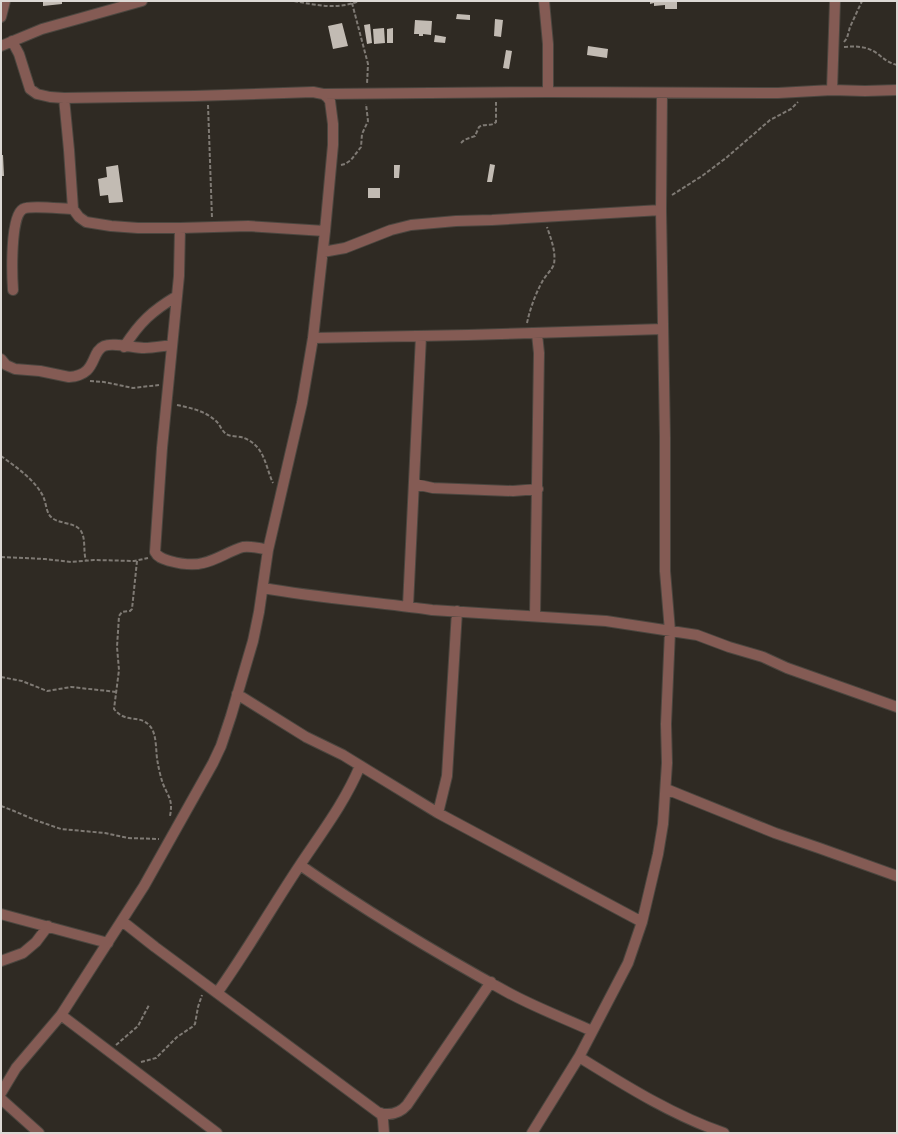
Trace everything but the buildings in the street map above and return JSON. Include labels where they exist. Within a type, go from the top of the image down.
[{"type":"street","points":[[1,16],[5,1]]},
{"type":"street","points":[[1,46],[42,29],[142,1]]},
{"type":"street","points":[[544,1],[548,44],[548,92]]},
{"type":"street","points":[[832,90],[835,1]]},
{"type":"street","points":[[12,42],[18,54],[30,89],[37,94],[64,98],[208,96],[297,92],[313,92],[323,94],[548,92],[778,93],[832,90],[897,90]]},
{"type":"street","points":[[532,1133],[579,1057],[628,963],[642,922],[658,854],[663,824],[666,789],[668,650],[670,630],[665,571],[664,330],[661,208],[662,93]]},
{"type":"street","points":[[1,1094],[16,1068],[61,1015],[122,921],[144,886],[221,746],[253,641],[263,588],[268,550],[302,403],[313,338],[333,145],[332,111],[330,102],[323,94]]},
{"type":"street","points":[[64,98],[73,209],[79,217],[90,223],[111,226],[180,228],[248,226],[325,231]]},
{"type":"street","points":[[13,290],[12,258],[17,217],[22,210],[24,208],[73,209]]},
{"type":"street","points":[[323,252],[345,248],[392,230],[412,225],[661,208]]},
{"type":"street","points":[[180,228],[179,276],[167,397],[155,536],[155,552],[163,559],[193,565],[209,562],[232,551],[243,548],[252,547],[268,550]]},
{"type":"street","points":[[124,346],[148,316],[177,296]]},
{"type":"street","points":[[313,338],[664,330]]},
{"type":"street","points":[[535,616],[539,353],[537,334]]},
{"type":"street","points":[[408,606],[421,336]]},
{"type":"street","points":[[1,359],[6,365],[15,369],[40,371],[74,377],[88,369],[94,361],[98,350],[103,347],[110,345],[145,348],[172,345]]},
{"type":"street","points":[[415,484],[433,488],[513,492],[538,489]]},
{"type":"street","points":[[263,588],[432,610],[606,620],[697,635],[729,647],[763,657],[787,668],[897,707]]},
{"type":"street","points":[[438,813],[447,776],[457,611]]},
{"type":"street","points":[[237,694],[306,737],[360,766],[438,813],[642,922]]},
{"type":"street","points":[[217,993],[240,960],[300,865],[343,802],[360,766]]},
{"type":"street","points":[[666,789],[775,833],[897,876]]},
{"type":"street","points":[[300,865],[364,909],[507,992],[592,1031]]},
{"type":"street","points":[[1,914],[108,943]]},
{"type":"street","points":[[122,921],[217,993],[381,1113],[387,1115],[398,1112],[407,1104],[491,982]]},
{"type":"street","points":[[1,961],[23,954],[36,942],[48,926]]},
{"type":"street","points":[[61,1015],[217,1133]]},
{"type":"street","points":[[579,1057],[647,1099],[696,1122],[724,1133]]},
{"type":"street","points":[[1,1099],[39,1133]]},
{"type":"street","points":[[381,1113],[384,1133]]},
{"type":"path","points":[[294,1],[324,6],[341,6],[359,1]]},
{"type":"path","points":[[862,1],[850,27],[847,38],[841,47],[855,46],[867,48],[891,63],[897,65]]},
{"type":"path","points":[[331,164],[345,164],[353,157],[361,147],[362,134],[368,120],[366,93],[368,64],[352,3]]},
{"type":"path","points":[[661,208],[673,194],[702,176],[726,158],[770,120],[795,106],[805,92]]},
{"type":"path","points":[[461,143],[464,140],[475,136],[479,127],[492,125],[496,122],[495,93]]},
{"type":"path","points":[[208,96],[213,227]]},
{"type":"path","points":[[524,334],[537,291],[545,276],[553,267],[554,263],[553,245],[544,216]]},
{"type":"path","points":[[74,377],[84,381],[104,382],[133,388],[158,385],[167,397],[206,413],[228,435],[243,438],[253,443],[263,456],[270,476],[281,496]]},
{"type":"path","points":[[1,456],[34,484],[43,497],[51,517],[80,530],[83,536],[84,555],[86,561]]},
{"type":"path","points":[[1,557],[71,562],[136,561],[156,554]]},
{"type":"path","points":[[1,806],[62,829],[99,832],[128,838],[171,837],[169,821],[171,807],[170,796],[162,778],[152,730],[150,726],[141,721],[125,718],[114,709],[119,670],[117,647],[119,616],[122,612],[130,611],[132,609],[136,561]]},
{"type":"path","points":[[1,677],[22,681],[47,691],[71,687],[117,692]]},
{"type":"path","points":[[131,1067],[137,1063],[156,1058],[177,1037],[192,1027],[196,1019],[200,998],[208,986]]},
{"type":"path","points":[[109,1051],[138,1026],[149,1005]]}]
